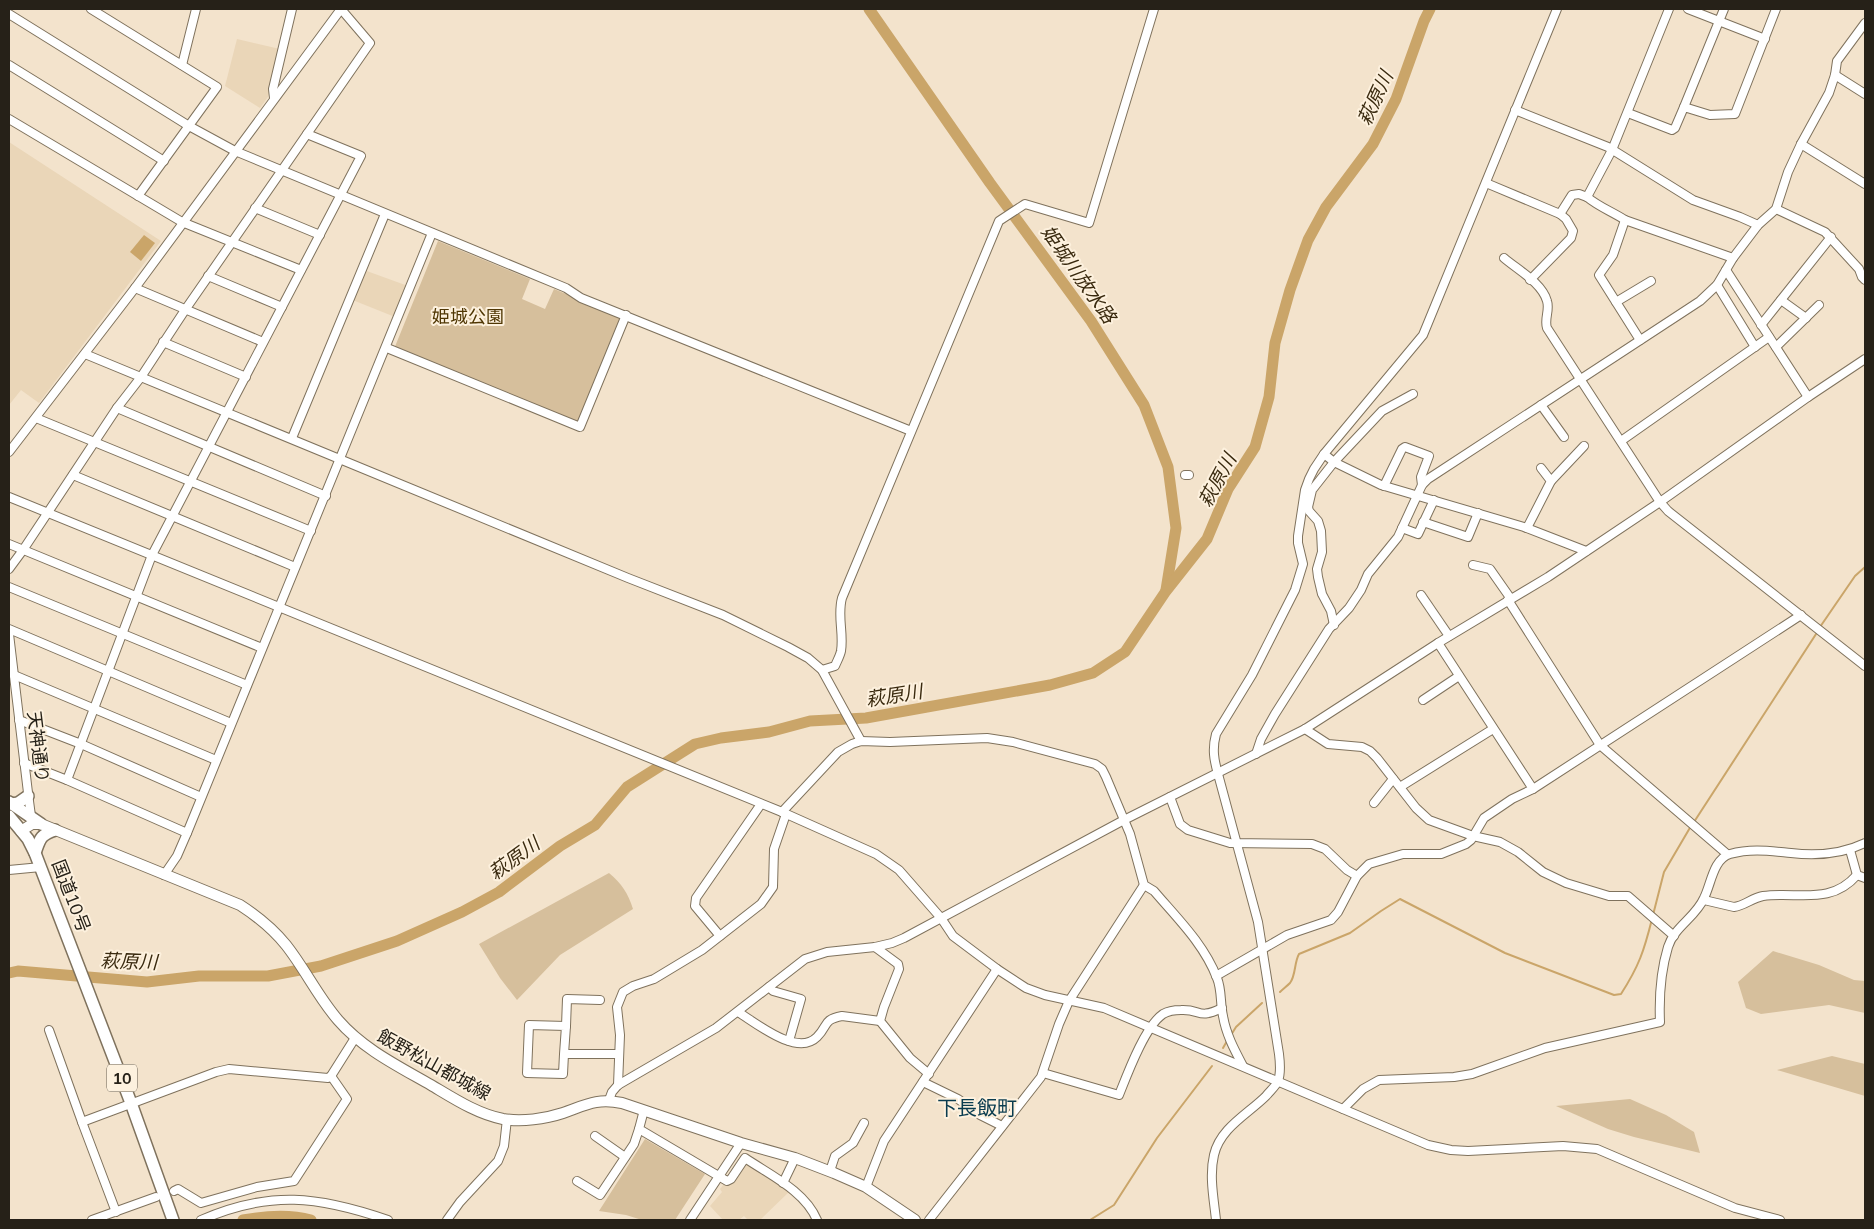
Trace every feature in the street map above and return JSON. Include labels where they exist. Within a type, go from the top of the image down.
[{"type":"highway","points":[[10,803],[18,803],[28,796]]},
{"type":"highway","points":[[10,803],[41,824]]},
{"type":"highway","name":"国道10号","points":[[9,816],[22,831],[36,853],[131,1103],[173,1220]]},
{"type":"highway","points":[[36,853],[41,838],[46,833],[55,830]]},
{"type":"main road","points":[[22,831],[32,824],[41,824]]},
{"type":"main road","name":"飯野松山都城線","points":[[41,824],[240,905],[274,931],[328,1008],[355,1038],[375,1053],[480,1112],[507,1119],[541,1118],[561,1114],[596,1101],[609,1100],[795,1158],[830,1171],[866,1188],[914,1220]]},
{"type":"street","points":[[11,9],[9,13],[189,126],[235,151],[566,288],[581,298],[911,431]]},
{"type":"street","points":[[182,65],[196,9]]},
{"type":"street","points":[[274,98],[273,89],[292,9]]},
{"type":"street","points":[[9,452],[135,288],[341,9],[370,43],[208,276],[141,377],[117,408],[24,550],[9,569]]},
{"type":"street","points":[[823,672],[834,666],[841,653],[839,609],[842,598],[999,221],[1025,204],[1089,223],[1154,9]]},
{"type":"street","points":[[1216,1220],[1212,1174],[1214,1155],[1219,1142],[1233,1124],[1258,1103],[1278,1081],[1280,1054],[1258,922],[1213,756],[1216,734],[1252,674],[1295,590],[1303,564],[1298,536],[1308,478],[1324,454],[1423,335],[1556,9]]},
{"type":"street","points":[[1587,197],[1612,150],[1669,9]]},
{"type":"street","points":[[1688,9],[1765,38]]},
{"type":"street","points":[[1628,113],[1672,130],[1675,128],[1724,9]]},
{"type":"street","points":[[1684,106],[1710,115],[1735,114],[1776,9]]},
{"type":"street","points":[[96,10],[217,87],[138,196]]},
{"type":"street","points":[[1422,485],[1438,472],[1700,301],[1717,285],[1733,258],[1758,225],[1776,208],[1788,172],[1829,93],[1838,61],[1865,23]]},
{"type":"street","points":[[9,65],[164,161]]},
{"type":"street","points":[[1835,75],[1865,94]]},
{"type":"street","points":[[1515,110],[1608,146],[1693,200],[1758,225]]},
{"type":"street","points":[[9,120],[182,222],[301,270]]},
{"type":"street","points":[[67,780],[152,555],[361,156],[307,134]]},
{"type":"street","points":[[1801,144],[1865,184]]},
{"type":"street","points":[[1486,183],[1560,214],[1566,219],[1573,231],[1571,238],[1530,280]]},
{"type":"street","points":[[1560,214],[1572,195],[1579,194],[1625,220],[1733,258]]},
{"type":"street","points":[[255,208],[320,235]]},
{"type":"street","points":[[1776,208],[1825,232],[1859,269],[1865,280]]},
{"type":"street","points":[[292,438],[385,214]]},
{"type":"street","points":[[1625,220],[1613,255],[1599,275],[1640,340]]},
{"type":"street","points":[[164,875],[177,856],[187,833],[295,567],[387,348],[432,233]]},
{"type":"street","points":[[1762,325],[1830,237]]},
{"type":"street","points":[[1504,258],[1542,289],[1548,301],[1545,322],[1547,328],[1660,502],[1668,511],[1865,666]]},
{"type":"street","points":[[1859,269],[1865,261]]},
{"type":"street","points":[[1726,270],[1808,397]]},
{"type":"street","points":[[208,276],[282,307]]},
{"type":"street","points":[[1616,302],[1651,281]]},
{"type":"street","points":[[1717,285],[1755,346]]},
{"type":"street","points":[[135,288],[263,342]]},
{"type":"street","points":[[1781,300],[1806,318]]},
{"type":"street","points":[[1776,347],[1819,305]]},
{"type":"street","points":[[387,348],[580,427],[626,315]]},
{"type":"street","points":[[1621,441],[1769,337]]},
{"type":"street","points":[[163,342],[246,377]]},
{"type":"street","points":[[85,354],[723,615],[808,658],[823,672],[860,738]]},
{"type":"street","points":[[609,1100],[612,1092],[618,1085],[691,1044],[738,1012],[795,966],[815,955],[875,947],[904,938],[1124,820],[1305,729],[1449,636],[1586,551],[1660,502],[1865,359]]},
{"type":"street","points":[[1334,625],[1322,594],[1317,569],[1322,552],[1321,531],[1318,521],[1309,511],[1308,501],[1312,490],[1334,462],[1382,411],[1413,394]]},
{"type":"street","points":[[1542,405],[1564,437]]},
{"type":"street","points":[[117,408],[326,496]]},
{"type":"street","points":[[36,418],[311,531]]},
{"type":"street","points":[[1527,528],[1551,481],[1584,446]]},
{"type":"street","points":[[1256,754],[1261,739],[1274,714],[1334,625],[1349,608],[1368,574],[1386,554],[1402,528],[1422,485],[1421,477],[1429,456],[1405,447],[1402,449],[1384,486]]},
{"type":"street","points":[[1324,454],[1334,462],[1384,486],[1527,528],[1586,551]]},
{"type":"street","points":[[1541,468],[1551,481]]},
{"type":"street","points":[[73,475],[295,567]]},
{"type":"street","points":[[9,497],[784,813],[876,854],[909,880],[941,918],[953,936],[997,970],[1026,988],[1045,996],[1104,1008],[1428,1145],[1451,1150],[1487,1151],[1563,1146],[1597,1149],[1735,1208],[1780,1220]]},
{"type":"street","points":[[1402,528],[1418,534],[1434,500]]},
{"type":"street","points":[[1423,522],[1468,537],[1478,513]]},
{"type":"street","points":[[9,544],[262,648]]},
{"type":"street","points":[[1473,564],[1490,569],[1600,745],[1728,854]]},
{"type":"street","points":[[9,587],[247,685]]},
{"type":"street","points":[[1421,595],[1449,636]]},
{"type":"street","points":[[1216,976],[1287,935],[1332,920],[1356,876],[1370,864],[1403,854],[1441,854],[1466,844],[1484,818],[1533,789],[1801,615]]},
{"type":"street","points":[[9,629],[231,723]]},
{"type":"street","name":"天神通り","points":[[9,634],[31,816]]},
{"type":"street","points":[[1438,643],[1533,789]]},
{"type":"street","points":[[12,670],[94,708],[216,760]]},
{"type":"street","points":[[1423,700],[1459,676]]},
{"type":"street","points":[[19,720],[81,744],[201,797]]},
{"type":"street","points":[[1305,729],[1328,744],[1366,749],[1378,758],[1416,808],[1429,820],[1473,836],[1500,842],[1518,852],[1543,872],[1566,883],[1609,896],[1628,896],[1674,936]]},
{"type":"street","points":[[1400,787],[1493,729]]},
{"type":"street","points":[[618,1085],[620,1035],[617,1007],[623,992],[633,986],[654,980],[702,950],[761,904],[773,887],[774,849],[784,813],[838,752],[860,738],[890,742],[986,738],[1013,742],[1085,759],[1102,770],[1130,834],[1144,885],[1154,891],[1198,942],[1216,976],[1227,1032],[1242,1066]]},
{"type":"street","points":[[24,763],[187,833]]},
{"type":"street","points":[[1374,803],[1393,779]]},
{"type":"street","points":[[1170,797],[1180,824],[1188,830],[1237,844],[1312,844],[1325,849],[1346,870],[1356,876]]},
{"type":"street","points":[[720,936],[696,906],[696,898],[761,804]]},
{"type":"street","points":[[22,831],[31,816]]},
{"type":"street","points":[[1343,1109],[1363,1089],[1378,1080],[1454,1077],[1472,1074],[1545,1048],[1660,1022],[1659,1003],[1668,946],[1704,900],[1714,871],[1721,860],[1728,854],[1758,850],[1793,854],[1840,853],[1865,843]]},
{"type":"street","points":[[1850,850],[1857,874],[1865,878]]},
{"type":"street","points":[[9,870],[41,867]]},
{"type":"street","points":[[1704,900],[1739,907],[1750,899],[1762,896],[1817,896],[1836,890],[1852,880],[1857,874]]},
{"type":"street","points":[[928,1220],[1041,1077],[1069,1001],[1144,885]]},
{"type":"street","points":[[875,947],[898,964],[899,968],[880,1021]]},
{"type":"street","points":[[866,1188],[884,1141],[997,970]]},
{"type":"street","points":[[769,987],[773,991],[801,999],[789,1041]]},
{"type":"street","points":[[566,1026],[530,1025],[527,1073],[563,1074],[566,1026],[567,999],[600,1000]]},
{"type":"street","points":[[1043,1073],[1119,1095],[1131,1065],[1151,1027],[1161,1015],[1170,1011],[1184,1010],[1202,1015],[1222,1008]]},
{"type":"street","points":[[738,1012],[776,1036],[805,1044],[812,1042],[820,1034],[828,1021],[842,1016],[880,1021],[910,1058],[928,1074]]},
{"type":"street","points":[[49,1030],[116,1212]]},
{"type":"street","points":[[82,1122],[216,1072],[229,1069],[323,1078],[331,1076],[355,1038]]},
{"type":"street","points":[[564,1054],[619,1054]]},
{"type":"street","points":[[174,1191],[178,1189],[201,1203],[257,1187],[294,1181],[347,1099],[331,1076]]},
{"type":"street","points":[[923,1082],[958,1099],[980,1115],[1002,1126]]},
{"type":"street","points":[[577,1181],[600,1195],[634,1144],[644,1110]]},
{"type":"street","points":[[447,1220],[460,1202],[498,1161],[504,1146],[507,1119]]},
{"type":"street","points":[[830,1171],[835,1156],[853,1143],[864,1123]]},
{"type":"street","points":[[639,1129],[727,1181],[731,1179],[745,1158],[801,1197],[817,1220]]},
{"type":"street","points":[[595,1136],[625,1157]]},
{"type":"street","points":[[690,1220],[741,1142]]},
{"type":"street","points":[[783,1183],[795,1158]]},
{"type":"street","points":[[92,1220],[156,1197]]},
{"type":"street","points":[[201,1220],[252,1202],[300,1199],[331,1204],[388,1220]]},
{"type":"shaded area","points":[[237,39],[280,49],[268,97],[260,108],[225,86]]},
{"type":"shaded area","points":[[9,142],[161,241],[39,403],[21,390],[9,405]]},
{"type":"shaded area","points":[[144,235],[155,243],[141,261],[130,252]]},
{"type":"shaded area","points":[[364,270],[408,286],[395,317],[350,299]]},
{"type":"shaded area","points":[[746,1162],[790,1191],[760,1220],[748,1220],[744,1216],[739,1220],[723,1220],[710,1206],[722,1192],[720,1189],[724,1184],[730,1182]]},
{"type":"green space","name":"姫城公園","points":[[438,241],[530,279],[522,299],[545,309],[554,289],[623,317],[580,424],[394,349]]},
{"type":"green space","points":[[609,873],[624,889],[633,909],[560,955],[517,1000],[500,978],[479,944]]},
{"type":"green space","points":[[1773,951],[1819,965],[1854,980],[1865,981],[1865,1013],[1829,1005],[1761,1014],[1746,1008],[1738,982]]},
{"type":"green space","points":[[1832,1056],[1865,1064],[1865,1096],[1777,1070]]},
{"type":"green space","points":[[1630,1099],[1666,1115],[1694,1132],[1700,1153],[1608,1129],[1556,1106]]},
{"type":"green space","points":[[645,1139],[705,1174],[675,1220],[642,1220],[626,1215],[599,1211]]},
{"type":"waterway","name":"姫城川放水路","points":[[869,9],[990,183],[1091,321],[1144,405],[1168,467],[1176,528],[1166,590]]},
{"type":"waterway","name":"萩原川","points":[[9,973],[18,971],[147,982],[199,976],[268,976],[321,966],[397,941],[462,912],[499,892],[560,846],[595,825],[627,787],[695,744],[721,738],[769,732],[810,721],[866,718],[1050,685],[1093,673],[1125,652],[1166,591],[1207,539],[1228,489],[1255,447],[1269,397],[1275,343],[1290,290],[1308,240],[1326,207],[1373,144],[1396,99],[1430,9]]},
{"type":"waterway","points":[[1820,627],[1855,576],[1865,567]]},
{"type":"waterway","points":[[1694,822],[1818,631]]},
{"type":"waterway","points":[[1653,915],[1664,872],[1691,826]]},
{"type":"waterway","points":[[1280,992],[1292,980],[1299,954],[1350,933],[1400,899],[1505,953],[1614,995],[1621,994],[1637,966],[1652,919]]},
{"type":"waterway","points":[[1231,1035],[1236,1027],[1262,1003]]},
{"type":"waterway","points":[[1223,1048],[1227,1041]]},
{"type":"waterway","points":[[1090,1220],[1114,1205],[1157,1138],[1212,1066]]},
{"type":"waterway","points":[[243,1220],[277,1216],[311,1220]]},
{"type":"district","name":"下長飯町","points":[[977,1108]]}]
